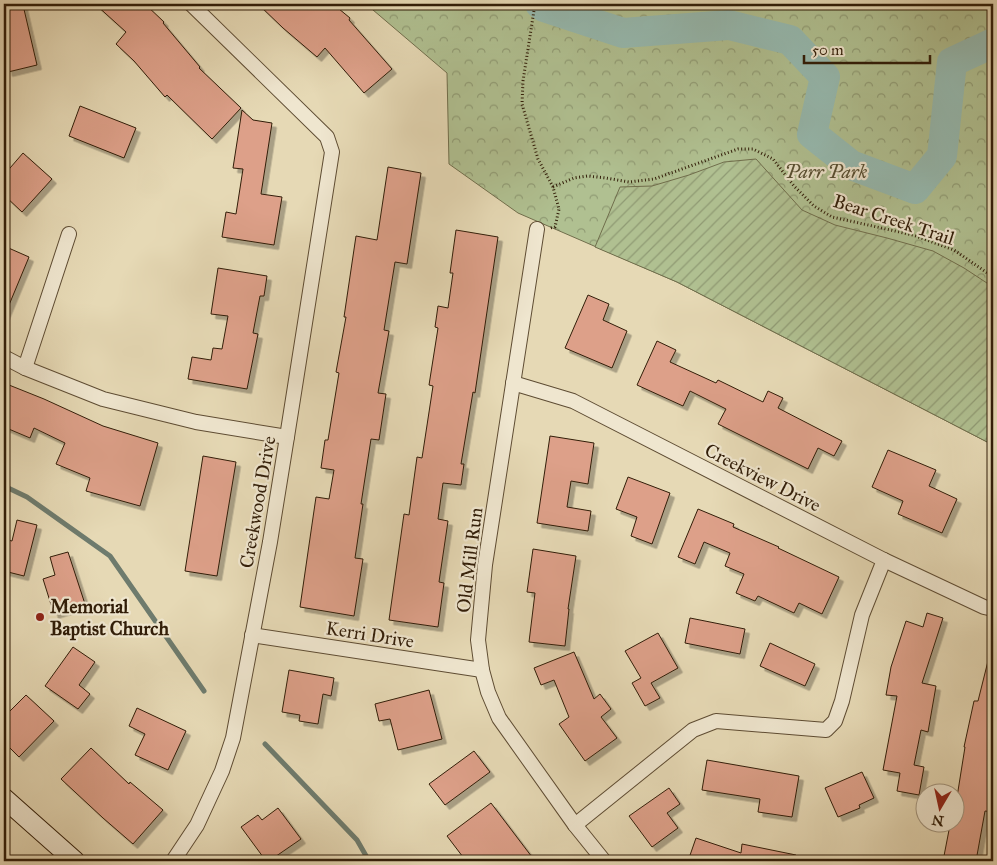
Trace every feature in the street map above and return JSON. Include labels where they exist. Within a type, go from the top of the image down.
[{"type":"street","name":"Creekwood Drive","points":[[173,861],[197,825],[222,771],[233,738],[288,437],[332,152],[327,137],[191,4]]},
{"type":"street","name":"Old Mill Run","points":[[538,230],[485,565],[478,640],[482,670],[488,692],[499,718],[575,825],[604,861]]},
{"type":"street","points":[[25,368],[69,234]]},
{"type":"street","points":[[4,357],[25,368],[103,399],[196,422],[288,437]]},
{"type":"street","name":"Creekview Drive","points":[[513,383],[573,401],[884,560],[984,607],[993,609]]},
{"type":"street","points":[[575,825],[693,730],[716,721],[826,730],[835,721],[842,701],[862,615],[884,560]]},
{"type":"street","name":"Kerri Drive","points":[[252,635],[482,670]]},
{"type":"street","points":[[4,798],[75,861]]},
{"type":"path","points":[[535,4],[523,81],[522,104],[538,159],[553,188],[559,209],[555,228],[538,230]]},
{"type":"path","name":"Bear Creek Trail","points":[[553,188],[574,178],[586,176],[629,182],[654,180],[738,149],[753,149],[773,159],[794,186],[814,206],[832,217],[913,235],[954,250],[993,277]]},
{"type":"green space","name":"Parr Park","points":[[366,4],[993,4],[993,445],[677,282],[518,213],[449,164],[447,73]]},
{"type":"green space","points":[[756,159],[802,210],[835,225],[933,251],[993,287],[993,445],[677,282],[595,247],[620,187],[652,186],[724,162]]},
{"type":"building","points":[[95,4],[145,4],[164,22],[199,68],[241,108],[212,139],[167,95],[165,97],[134,61],[116,44],[126,32]]},
{"type":"building","points":[[258,4],[333,4],[350,18],[349,20],[392,69],[364,93],[325,48],[317,57]]},
{"type":"building","points":[[23,5],[37,65],[8,72],[4,55],[4,10]]},
{"type":"building","points":[[80,106],[136,128],[124,158],[69,136]]},
{"type":"building","points":[[242,110],[253,120],[272,123],[261,194],[282,197],[274,245],[222,237],[226,212],[236,214],[243,169],[233,168]]},
{"type":"building","points":[[23,153],[52,179],[22,212],[4,195],[4,175]]},
{"type":"building","points":[[388,167],[421,173],[407,264],[395,262],[384,330],[389,331],[378,393],[386,394],[379,440],[371,439],[361,504],[363,504],[355,558],[363,559],[354,616],[300,607],[316,497],[329,499],[334,470],[321,468],[325,440],[328,440],[339,373],[336,372],[346,317],[344,317],[356,236],[377,240]]},
{"type":"building","points":[[456,230],[498,237],[475,393],[473,392],[461,464],[464,464],[461,485],[443,483],[438,519],[448,521],[439,582],[444,583],[438,627],[389,620],[404,514],[409,515],[417,457],[422,458],[433,386],[429,385],[438,328],[435,327],[438,306],[448,308],[453,273],[450,273]]},
{"type":"building","points":[[4,246],[29,257],[4,317]]},
{"type":"building","points":[[218,268],[267,276],[264,296],[260,296],[253,333],[258,334],[247,389],[188,379],[192,357],[211,360],[213,348],[222,349],[228,316],[211,314]]},
{"type":"building","points":[[588,295],[609,304],[603,320],[627,331],[612,368],[565,348]]},
{"type":"building","points":[[657,341],[676,350],[670,362],[716,383],[718,380],[763,402],[768,391],[783,398],[778,408],[842,441],[834,456],[818,448],[808,469],[718,424],[726,409],[690,391],[683,406],[637,385]]},
{"type":"building","points":[[9,385],[103,426],[158,443],[140,506],[86,491],[90,478],[56,464],[65,443],[34,428],[30,438],[4,427],[4,397]]},
{"type":"building","points":[[550,436],[594,443],[588,484],[571,481],[567,507],[591,511],[588,531],[537,523]]},
{"type":"building","points":[[888,450],[936,470],[929,486],[957,499],[942,533],[898,514],[903,501],[872,487]]},
{"type":"building","points":[[203,456],[236,462],[217,576],[185,571]]},
{"type":"building","points":[[628,477],[670,493],[652,544],[631,536],[637,517],[616,509]]},
{"type":"building","points":[[698,509],[734,524],[733,527],[779,547],[839,577],[822,614],[799,603],[794,613],[758,596],[755,601],[736,593],[744,574],[725,566],[730,553],[704,542],[695,564],[678,557]]},
{"type":"building","points":[[17,520],[37,525],[24,576],[4,571],[4,539],[12,541]]},
{"type":"building","points":[[533,549],[576,556],[568,609],[565,646],[529,642],[535,593],[527,592]]},
{"type":"building","points":[[68,552],[85,604],[54,614],[43,579],[55,575],[50,557]]},
{"type":"building","points":[[927,613],[943,618],[922,683],[936,686],[928,732],[921,730],[914,765],[924,767],[921,782],[914,782],[914,794],[897,791],[900,773],[883,770],[897,696],[886,695],[891,667],[906,621],[923,627]]},
{"type":"building","points":[[690,618],[745,629],[740,654],[685,643]]},
{"type":"building","points":[[658,633],[678,668],[651,683],[660,698],[645,706],[632,683],[641,678],[625,651]]},
{"type":"building","points":[[770,643],[815,664],[805,686],[760,666]]},
{"type":"building","points":[[73,647],[95,662],[79,685],[90,694],[78,709],[45,686]]},
{"type":"building","points":[[574,652],[594,699],[600,694],[611,709],[601,717],[617,738],[585,761],[559,724],[569,717],[554,680],[541,685],[534,668]]},
{"type":"building","points":[[988,661],[993,661],[993,812],[985,811],[976,861],[943,861],[949,832],[964,832],[964,782],[959,782],[964,747],[974,701],[978,701]]},
{"type":"building","points":[[289,670],[334,678],[331,696],[323,694],[318,724],[299,721],[300,715],[282,712]]},
{"type":"building","points":[[429,690],[442,739],[398,750],[390,719],[379,721],[375,704]]},
{"type":"building","points":[[26,695],[54,721],[19,757],[4,742],[4,717]]},
{"type":"building","points":[[137,708],[186,731],[168,770],[135,755],[145,734],[129,726]]},
{"type":"building","points":[[91,748],[129,784],[130,782],[163,810],[133,844],[61,779]]},
{"type":"building","points":[[474,751],[490,772],[445,805],[429,784]]},
{"type":"building","points":[[707,760],[799,776],[792,817],[758,812],[760,799],[702,790]]},
{"type":"building","points":[[862,772],[874,798],[859,805],[860,808],[838,817],[825,788]]},
{"type":"building","points":[[669,788],[680,804],[667,813],[678,828],[652,847],[629,816]]},
{"type":"building","points":[[491,803],[535,861],[466,861],[447,836]]},
{"type":"building","points":[[278,808],[301,839],[269,861],[266,861],[241,827],[258,815],[262,820]]},
{"type":"building","points":[[696,838],[741,853],[742,844],[796,855],[796,861],[688,861]]},
{"type":"waterway","points":[[540,4],[544,7],[623,33],[729,25],[790,40],[825,77],[812,134],[851,165],[915,189],[942,156],[952,62],[993,43]]},
{"type":"waterway","points":[[4,486],[27,497],[110,556],[204,691]]},
{"type":"waterway","points":[[265,744],[357,840],[369,861]]},
{"type":"place","name":"Memorial Baptist Church","points":[[40,617]]}]
